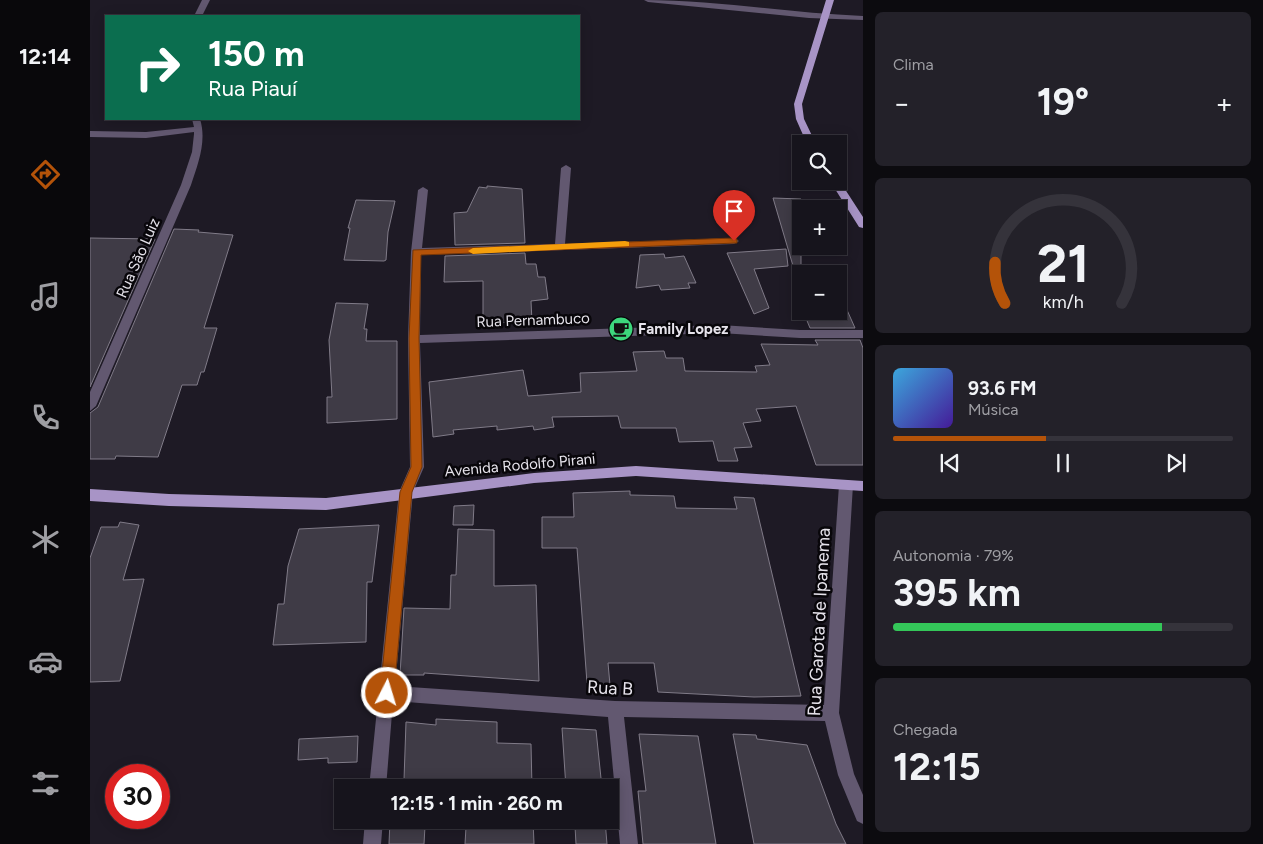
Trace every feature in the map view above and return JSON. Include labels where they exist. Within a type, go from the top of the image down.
[{"type":"main road","points":[[808,135],[800,119],[798,104],[830,0]]},
{"type":"main road","points":[[841,190],[863,225]]},
{"type":"main road","name":"Avenida Rodolfo Pirani","points":[[90,494],[178,500],[326,504],[406,492],[534,478],[636,471],[863,486]]},
{"type":"street","points":[[198,15],[206,0]]},
{"type":"street","points":[[648,0],[718,3],[824,18],[863,18]]},
{"type":"street","points":[[90,134],[146,135],[196,124]]},
{"type":"street","name":"Rua São Luiz","points":[[90,406],[186,185],[196,149],[196,124]]},
{"type":"street","points":[[560,248],[566,168]]},
{"type":"street","points":[[378,779],[406,492],[416,467],[414,338],[416,252],[423,190]]},
{"type":"street","points":[[416,252],[734,241]]},
{"type":"street","name":"Rua Pernambuco","points":[[414,338],[720,329],[800,334],[863,334]]},
{"type":"street","name":"Rua Garota de Ipanema","points":[[846,485],[831,714],[846,775],[863,815]]},
{"type":"street","name":"Rua B","points":[[387,693],[615,708],[831,714]]},
{"type":"street","points":[[615,708],[629,844]]},
{"type":"street","points":[[372,844],[373,829]]},
{"type":"building","points":[[487,186],[522,189],[525,243],[455,245],[454,213],[467,212],[479,187],[487,188]]},
{"type":"building","points":[[773,198],[801,199],[792,200],[792,255],[801,255],[801,265],[793,265]]},
{"type":"building","points":[[356,200],[395,201],[388,232],[386,260],[384,261],[344,260],[350,228],[348,228]]},
{"type":"building","points":[[174,229],[199,230],[198,232],[233,235],[204,328],[217,328],[204,372],[201,372],[197,385],[182,385],[158,457],[116,456],[115,459],[90,459],[90,413],[98,407]]},
{"type":"building","points":[[90,238],[155,239],[90,387]]},
{"type":"building","points":[[786,249],[788,266],[754,269],[769,308],[754,314],[727,253]]},
{"type":"building","points":[[525,253],[526,264],[536,264],[538,277],[545,277],[548,299],[531,301],[532,322],[483,323],[483,281],[444,282],[445,256]]},
{"type":"building","points":[[664,254],[665,258],[684,256],[696,283],[688,283],[690,288],[661,290],[659,285],[636,288],[640,255]]},
{"type":"building","points":[[336,303],[368,304],[364,329],[367,329],[366,341],[397,341],[397,419],[327,423],[327,397],[332,397],[329,340]]},
{"type":"building","points":[[847,310],[855,328],[810,328],[807,320],[847,320]]},
{"type":"building","points":[[815,340],[860,340],[863,348],[863,465],[816,465],[796,406],[756,409],[761,421],[743,423],[752,447],[734,448],[738,461],[718,461],[713,441],[679,442],[676,428],[621,428],[618,416],[552,417],[554,427],[534,430],[533,426],[497,430],[497,426],[453,430],[454,434],[433,437],[429,382],[523,370],[528,396],[581,392],[580,373],[637,371],[633,352],[664,351],[666,358],[683,358],[685,371],[757,372],[755,366],[770,365],[761,344],[818,345]]},
{"type":"building","points":[[630,491],[630,495],[674,496],[676,508],[737,509],[734,497],[754,498],[801,696],[754,697],[658,692],[654,663],[608,663],[610,685],[587,683],[577,548],[542,548],[542,517],[574,517],[573,493]]},
{"type":"building","points":[[474,505],[473,525],[453,525],[454,506]]},
{"type":"building","points":[[120,522],[139,525],[123,580],[144,579],[120,681],[90,682],[90,558],[101,527],[118,527]]},
{"type":"building","points":[[379,525],[372,582],[367,582],[366,642],[273,645],[278,604],[284,604],[288,566],[299,529]]},
{"type":"building","points":[[458,529],[494,530],[494,586],[536,585],[539,681],[424,673],[424,675],[400,675],[404,608],[450,609],[451,575],[456,575]]},
{"type":"building","points":[[436,719],[497,722],[497,743],[531,744],[532,779],[404,779],[406,722],[436,725]]},
{"type":"building","points":[[562,728],[596,730],[601,779],[565,779]]},
{"type":"building","points":[[639,734],[698,736],[716,844],[643,844],[638,791],[646,791]]},
{"type":"building","points":[[733,734],[756,735],[757,739],[807,745],[836,824],[846,844],[754,844]]},
{"type":"building","points":[[358,736],[357,762],[328,763],[328,758],[298,760],[299,739]]},
{"type":"building","points":[[390,829],[425,829],[424,844],[389,844]]},
{"type":"building","points":[[466,829],[533,829],[534,844],[465,844]]},
{"type":"building","points":[[575,829],[606,829],[607,844],[576,844]]},
{"type":"slow traffic","points":[[473,251],[625,244]]},
{"type":"place","name":"Family Lopez","points":[[621,329]]},
{"type":"route","points":[[387,693],[406,492],[416,467],[414,338],[416,252],[734,241]]}]
